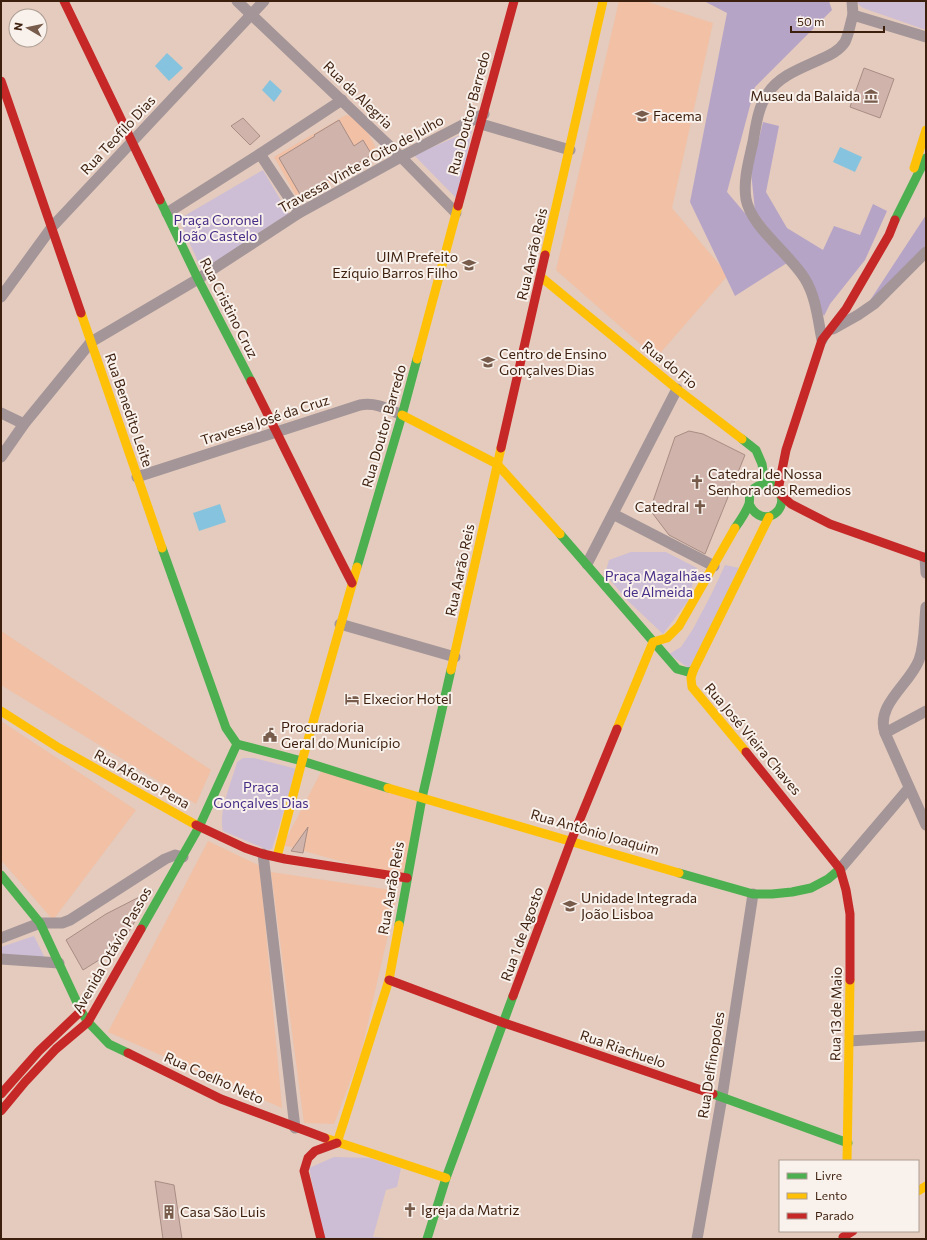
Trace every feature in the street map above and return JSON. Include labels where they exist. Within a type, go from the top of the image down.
[{"type":"main road","name":"Rua Cristino Cruz","points":[[64,1],[198,279],[277,432],[314,510],[352,584]]},
{"type":"main road","name":"Rua Doutor Barredo","points":[[277,857],[340,624],[402,415],[514,1]]},
{"type":"main road","name":"Rua Aarão Reis","points":[[337,1143],[389,980],[422,798],[603,1]]},
{"type":"main road","name":"Rua Benedito Leite","points":[[1,81],[137,477],[226,728],[231,738],[237,744]]},
{"type":"main road","points":[[902,205],[926,130]]},
{"type":"main road","points":[[693,671],[771,516],[778,511],[780,506],[782,500],[779,492],[786,450],[825,336],[850,303],[889,235],[902,205],[926,158]]},
{"type":"main road","name":"Rua do Fio","points":[[541,277],[677,389],[756,450],[762,464],[767,484]]},
{"type":"main road","name":"Rua José Vieira Chaves","points":[[402,415],[497,464],[587,564],[677,669],[688,672],[693,671],[691,678],[692,688],[767,776],[840,869]]},
{"type":"main road","points":[[767,484],[786,450]]},
{"type":"main road","points":[[786,515],[763,517],[754,513],[749,504],[749,498],[753,489],[757,486],[767,484],[779,492],[790,504],[830,524],[925,558]]},
{"type":"main road","points":[[653,642],[664,639],[673,634],[689,610],[749,504]]},
{"type":"main road","points":[[796,517],[830,524]]},
{"type":"main road","name":"Rua 1 de Agosto","points":[[427,1239],[446,1178],[571,841],[653,642]]},
{"type":"main road","name":"Rua Afonso Pena","points":[[1,712],[59,748],[200,827],[228,841],[263,854],[277,857],[407,878]]},
{"type":"main road","name":"Rua Antônio Joaquim","points":[[237,744],[302,761],[422,798],[753,894],[795,892],[814,887],[828,880],[840,869]]},
{"type":"main road","name":"Avenida Otávio Passos","points":[[1,1111],[25,1082],[56,1049],[88,1022],[200,827],[237,744]]},
{"type":"main road","name":"Rua 13 de Maio","points":[[840,869],[846,890],[850,914],[851,947],[847,1160]]},
{"type":"main road","name":"Rua Coelho Neto","points":[[1,875],[40,923],[81,1011],[88,1022],[109,1044],[221,1099],[337,1143],[446,1178]]},
{"type":"main road","name":"Rua Riachuelo","points":[[389,980],[504,1024],[722,1097],[848,1143]]},
{"type":"main road","name":"Avenida Otávio Passos","points":[[1,1094],[46,1042],[81,1011]]},
{"type":"main road","points":[[321,1239],[304,1171],[310,1153],[318,1148],[337,1143]]},
{"type":"street","name":"Rua da Alegria","points":[[237,1],[401,157],[456,213]]},
{"type":"street","name":"Rua Teofilo Dias","points":[[1,297],[5,282],[52,227],[264,1]]},
{"type":"street","points":[[852,1],[852,15],[846,40],[841,47],[833,53],[790,74],[778,82],[768,93],[757,118],[746,174],[746,198],[748,208],[757,222],[798,268],[806,281],[825,336],[874,304],[926,252]]},
{"type":"street","points":[[852,15],[926,37]]},
{"type":"street","points":[[167,213],[342,100]]},
{"type":"street","points":[[483,119],[570,150]]},
{"type":"street","name":"Travessa Vinte e Oito de Julho","points":[[1,457],[24,424],[91,342],[198,279],[299,214],[401,157],[483,119]]},
{"type":"street","points":[[260,154],[299,214]]},
{"type":"street","points":[[587,564],[677,389]]},
{"type":"street","name":"Travessa José da Cruz","points":[[137,477],[368,404],[377,405],[402,415]]},
{"type":"street","points":[[1,413],[24,424]]},
{"type":"street","points":[[613,514],[714,566]]},
{"type":"street","points":[[925,558],[926,573]]},
{"type":"street","points":[[926,607],[919,659],[913,671],[886,708],[883,718],[883,728],[885,733],[926,825]]},
{"type":"street","points":[[340,624],[455,657]]},
{"type":"street","points":[[885,733],[926,711]]},
{"type":"street","name":"Rua Antônio Joaquim","points":[[840,869],[909,788]]},
{"type":"street","points":[[263,854],[295,1128]]},
{"type":"street","points":[[1,938],[40,923],[62,923],[70,920],[166,859],[175,855],[183,857]]},
{"type":"street","name":"Rua Delfinopoles","points":[[697,1239],[722,1097],[753,894]]},
{"type":"street","points":[[1,959],[59,963]]},
{"type":"street","points":[[850,1042],[926,1036]]},
{"type":"street","points":[[16,1075],[25,1082]]},
{"type":"shaded area","name":"Facema","points":[[619,1],[645,1],[713,23],[672,208],[728,275],[656,358],[556,270]]},
{"type":"shaded area","points":[[704,1],[829,1],[832,10],[755,87],[727,192],[787,263],[735,296],[690,202],[727,13]]},
{"type":"shaded area","points":[[346,115],[351,116],[368,133],[375,146],[376,151],[373,157],[299,201],[274,157]]},
{"type":"shaded area","points":[[763,122],[779,126],[766,192],[787,228],[823,250],[834,226],[860,235],[873,204],[887,211],[865,260],[830,304],[824,316],[790,257],[755,211],[751,172]]},
{"type":"shaded area","points":[[926,215],[926,249],[867,305]]},
{"type":"shaded area","points":[[1,631],[211,770],[196,804],[1,685]]},
{"type":"shaded area","points":[[1,721],[136,810],[53,920],[1,860]]},
{"type":"shaded area","points":[[322,770],[427,797],[410,881],[283,845]]},
{"type":"shaded area","points":[[208,841],[260,866],[282,1108],[108,1032]]},
{"type":"shaded area","points":[[271,872],[398,891],[361,1053],[334,1124],[304,1123]]},
{"type":"green space","points":[[858,1],[926,1],[926,30],[863,8],[858,4]]},
{"type":"green space","points":[[472,130],[458,200],[414,155]]},
{"type":"green space","name":"Praça Coronel João Castelo","points":[[263,170],[290,216],[202,271],[179,219]]},
{"type":"green space","name":"Praça Magalhães de Almeida","points":[[631,552],[666,552],[697,568],[688,601],[663,634],[628,601],[605,574],[609,560]]},
{"type":"green space","points":[[725,565],[739,568],[690,669],[669,654],[681,647],[693,629]]},
{"type":"green space","name":"Praça Gonçalves Dias","points":[[243,758],[254,758],[297,769],[272,849],[268,850],[223,831],[222,815],[226,796],[237,762]]},
{"type":"green space","points":[[34,936],[48,964],[1,960],[1,947]]},
{"type":"green space","points":[[334,1157],[370,1158],[401,1168],[397,1187],[386,1190],[373,1237],[397,1239],[324,1239],[309,1168]]},
{"type":"water","points":[[167,53],[183,68],[169,81],[155,66]]},
{"type":"water","points":[[270,80],[282,91],[274,102],[262,90]]},
{"type":"water","points":[[840,147],[862,157],[855,172],[833,162]]},
{"type":"water","points":[[220,504],[226,522],[199,531],[193,513]]},
{"type":"building","name":"Museu da Balaida","points":[[864,68],[894,79],[880,118],[850,107]]},
{"type":"building","points":[[243,118],[260,136],[250,145],[231,126]]},
{"type":"building","points":[[339,120],[354,146],[363,140],[372,155],[301,196],[279,158]]},
{"type":"building","name":"Catedral de Nossa Senhora dos Remedios","points":[[689,431],[703,434],[745,455],[705,554],[669,535],[650,510],[675,437]]},
{"type":"building","points":[[308,827],[303,853],[291,851]]},
{"type":"building","points":[[153,890],[120,947],[83,970],[66,940],[106,914]]},
{"type":"building","name":"Casa São Luis","points":[[155,1181],[174,1185],[182,1239],[163,1239]]},
{"type":"traffic: fast","points":[[895,220],[926,158]]},
{"type":"traffic: fast","points":[[160,200],[198,279],[251,381]]},
{"type":"traffic: fast","points":[[357,567],[417,359]]},
{"type":"traffic: fast","points":[[742,439],[756,450],[762,464],[765,484]]},
{"type":"traffic: fast","points":[[735,528],[746,510],[750,495],[755,488],[767,484],[771,485],[778,490],[781,497],[779,510],[768,517],[761,516],[755,512],[749,504]]},
{"type":"traffic: fast","points":[[560,534],[677,669],[688,672],[693,671]]},
{"type":"traffic: fast","points":[[162,548],[226,728],[237,744]]},
{"type":"traffic: fast","points":[[399,925],[422,798],[451,670]]},
{"type":"traffic: fast","points":[[237,744],[302,761],[388,788]]},
{"type":"traffic: fast","points":[[141,929],[199,827],[237,744]]},
{"type":"traffic: fast","points":[[679,873],[753,894],[772,894],[811,888],[828,879],[840,869]]},
{"type":"traffic: fast","points":[[1,875],[40,923],[81,1011],[88,1022],[109,1044],[128,1053]]},
{"type":"traffic: fast","points":[[427,1239],[446,1178],[513,996]]},
{"type":"traffic: fast","points":[[713,1094],[848,1143]]},
{"type":"traffic: slow","points":[[545,255],[603,1]]},
{"type":"traffic: slow","points":[[914,168],[926,130]]},
{"type":"traffic: slow","points":[[417,359],[458,206]]},
{"type":"traffic: slow","points":[[541,277],[677,389],[742,439]]},
{"type":"traffic: slow","points":[[81,313],[162,548]]},
{"type":"traffic: slow","points":[[402,415],[497,464],[560,534]]},
{"type":"traffic: slow","points":[[451,670],[501,448]]},
{"type":"traffic: slow","points":[[746,752],[692,687],[691,678],[693,671],[769,517]]},
{"type":"traffic: slow","points":[[617,729],[653,642],[667,638],[679,626],[735,528]]},
{"type":"traffic: slow","points":[[277,857],[302,761],[357,567]]},
{"type":"traffic: slow","points":[[1,711],[59,748],[196,825]]},
{"type":"traffic: slow","points":[[388,788],[679,873]]},
{"type":"traffic: slow","points":[[337,1143],[389,980],[399,925]]},
{"type":"traffic: slow","points":[[847,1160],[850,980]]},
{"type":"traffic: slow","points":[[325,1138],[446,1178]]},
{"type":"traffic: slow","points":[[919,1190],[926,1186]]},
{"type":"traffic: jam","points":[[64,1],[160,200]]},
{"type":"traffic: jam","points":[[458,206],[514,1]]},
{"type":"traffic: jam","points":[[1,81],[81,313]]},
{"type":"traffic: jam","points":[[778,490],[786,450],[822,340],[846,309],[889,235],[895,220]]},
{"type":"traffic: jam","points":[[501,448],[545,255]]},
{"type":"traffic: jam","points":[[251,381],[352,583]]},
{"type":"traffic: jam","points":[[781,495],[791,504],[830,524],[926,558]]},
{"type":"traffic: jam","points":[[513,996],[571,841],[617,729]]},
{"type":"traffic: jam","points":[[746,752],[840,869],[846,890],[850,914],[850,980]]},
{"type":"traffic: jam","points":[[196,825],[245,848],[263,854],[285,859],[407,878]]},
{"type":"traffic: jam","points":[[1,1111],[25,1082],[56,1049],[88,1022],[141,929]]},
{"type":"traffic: jam","points":[[389,980],[504,1023],[713,1094]]},
{"type":"traffic: jam","points":[[1,1094],[39,1051],[81,1011]]},
{"type":"traffic: jam","points":[[128,1053],[221,1099],[325,1138]]},
{"type":"traffic: jam","points":[[321,1239],[304,1171],[308,1158],[315,1151],[337,1143]]},
{"type":"traffic: jam","points":[[843,1237],[851,1232]]},
{"type":"place","name":"Museu da Balaida","points":[[871,96]]},
{"type":"place","name":"Facema","points":[[642,116]]},
{"type":"place","name":"UIM Prefeito Ezíquio Barros Filho","points":[[469,265]]},
{"type":"place","name":"Centro de Ensino Gonçalves Dias","points":[[488,362]]},
{"type":"place","name":"Catedral de Nossa Senhora dos Remedios","points":[[697,482]]},
{"type":"place","name":"Catedral","points":[[700,507]]},
{"type":"place","name":"Elxecior Hotel","points":[[352,699]]},
{"type":"place","name":"Procuradoria Geral do Município","points":[[270,735]]},
{"type":"place","name":"Unidade Integrada João Lisboa","points":[[570,906]]},
{"type":"place","name":"Igreja da Matriz","points":[[410,1210]]},
{"type":"place","name":"Casa São Luis","points":[[169,1212]]}]
